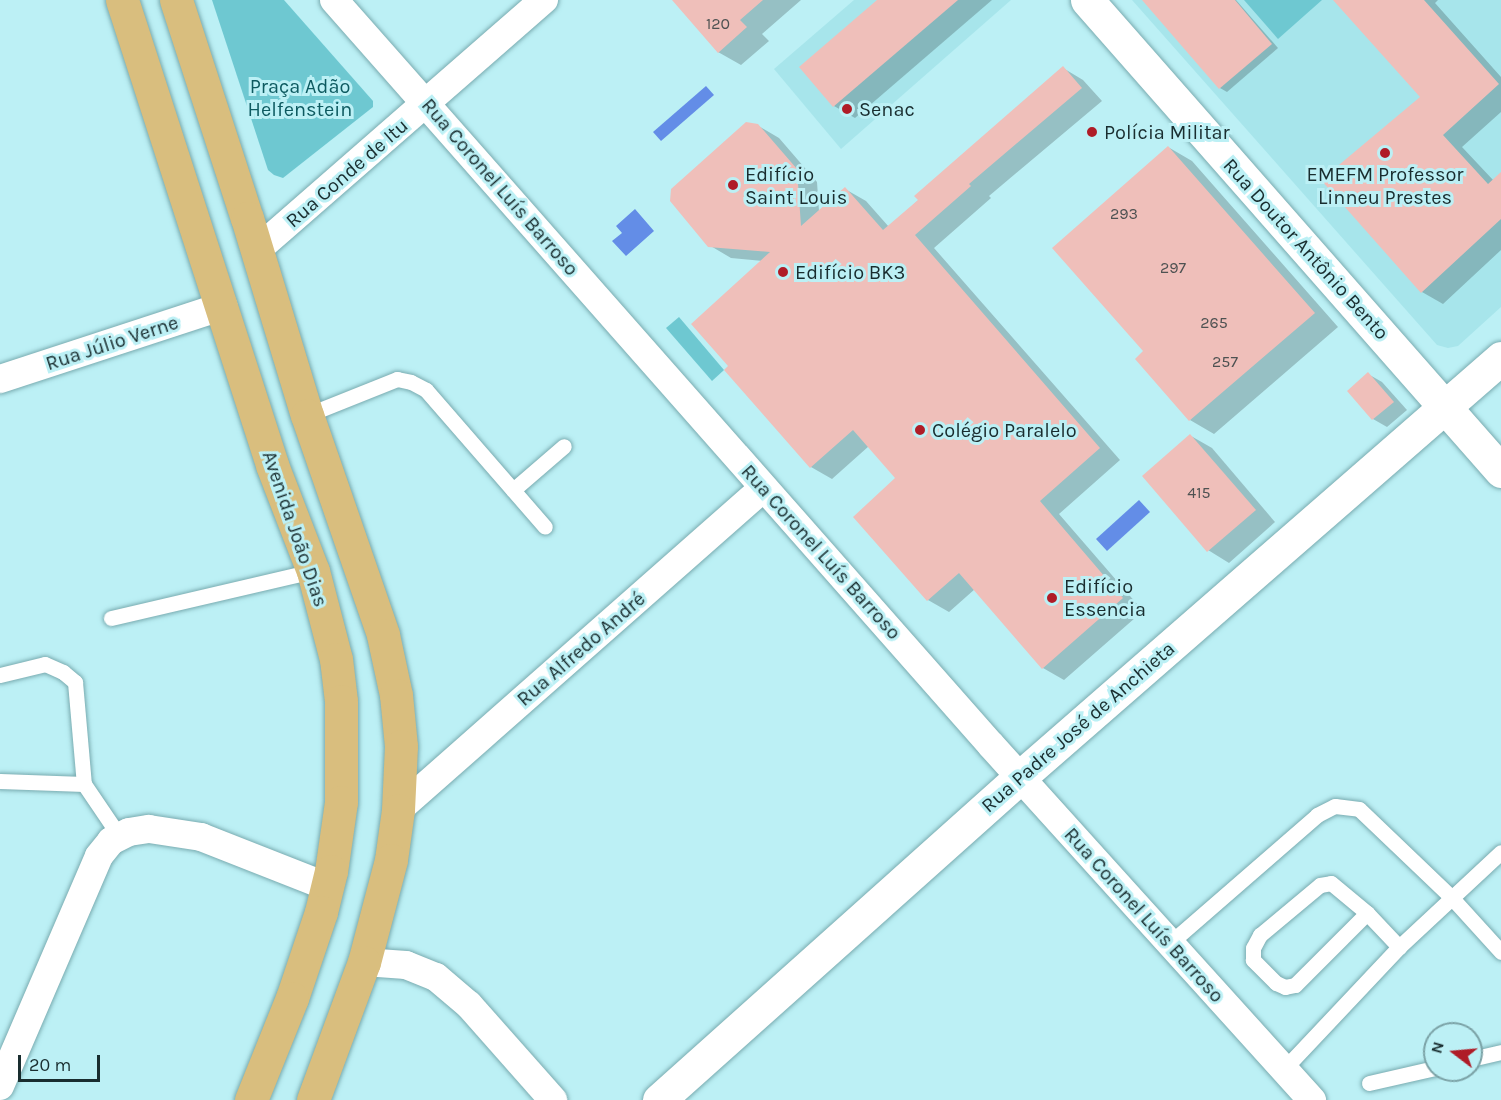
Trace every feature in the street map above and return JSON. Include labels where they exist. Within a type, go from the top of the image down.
[{"type":"main road","name":"Avenida João Dias","points":[[122,0],[223,306],[272,465],[313,571],[336,660],[341,701],[341,802],[337,845],[328,887],[292,998],[251,1100]]},
{"type":"main road","points":[[176,0],[257,250],[307,415],[383,635],[396,695],[400,736],[398,810],[391,860],[364,962],[313,1100]]},
{"type":"street","name":"Rua Coronel Luís Barroso","points":[[334,0],[763,488],[1312,1100]]},
{"type":"street","name":"Rua Conde de Itu","points":[[257,250],[544,0]]},
{"type":"street","name":"Rua Doutor Antônio Bento","points":[[1087,0],[1501,471]]},
{"type":"street","name":"Rua Júlio Verne","points":[[0,379],[223,306]]},
{"type":"street","name":"Rua Padre José de Anchieta","points":[[659,1100],[1020,777],[1501,358]]},
{"type":"street","name":"Rua Alfredo André","points":[[398,810],[763,488]]},
{"type":"street","points":[[0,1086],[99,856],[111,842],[129,832],[149,829],[201,837],[328,887]]},
{"type":"street","points":[[364,962],[406,965],[436,977],[469,1005],[553,1100]]},
{"type":"lane","points":[[307,415],[397,379],[411,382],[426,390],[545,527]]},
{"type":"lane","points":[[513,490],[564,446]]},
{"type":"lane","points":[[111,618],[313,571]]},
{"type":"lane","points":[[0,675],[45,664],[63,672],[75,682],[84,784],[120,837]]},
{"type":"lane","points":[[0,781],[84,784]]},
{"type":"lane","points":[[1170,943],[1317,815],[1335,806],[1359,809],[1452,898],[1501,952]]},
{"type":"lane","points":[[1284,1069],[1399,947],[1501,852]]},
{"type":"lane","points":[[1367,913],[1295,985],[1285,987],[1276,984],[1253,960],[1252,948],[1260,935],[1320,885],[1331,883],[1367,913],[1399,947]]},
{"type":"lane","points":[[1483,1056],[1501,1052]]},
{"type":"lane","points":[[1369,1083],[1423,1071]]},
{"type":"shaded area","name":"Senac","points":[[854,0],[1011,0],[841,149],[774,69]]},
{"type":"shaded area","name":"EMEFM Professor Linneu Prestes","points":[[1132,0],[1501,0],[1501,307],[1458,346],[1448,348],[1437,345]]},
{"type":"green space","name":"Praça Adão Helfenstein","points":[[212,0],[284,0],[373,101],[373,107],[283,178],[274,175],[268,170]]},
{"type":"green space","points":[[1244,0],[1322,0],[1278,39]]},
{"type":"green space","points":[[679,317],[724,370],[712,381],[666,328]]},
{"type":"water","points":[[706,86],[714,95],[661,141],[653,132]]},
{"type":"water","points":[[635,209],[654,231],[626,256],[612,241],[622,233],[616,226]]},
{"type":"water","points":[[1139,500],[1150,512],[1107,551],[1096,539]]},
{"type":"building","points":[[672,0],[763,0],[740,20],[747,27],[718,53]]},
{"type":"building","points":[[877,0],[958,0],[833,107],[799,67]]},
{"type":"building","points":[[1142,0],[1235,0],[1272,44],[1219,89]]},
{"type":"building","points":[[1333,0],[1424,0],[1499,84],[1443,135],[1488,184],[1501,172],[1501,219],[1421,293],[1321,180],[1420,97]]},
{"type":"building","name":"Colégio Paralelo","points":[[1063,66],[1082,88],[969,184],[971,186],[915,235],[1100,448],[1040,501],[1123,598],[1042,669],[959,573],[927,601],[853,517],[895,478],[853,430],[810,468],[724,370],[728,366],[691,324],[770,252],[708,247],[670,201],[671,189],[746,122],[758,124],[797,169],[801,226],[845,187],[883,230],[918,200],[914,196]]},
{"type":"building","points":[[1168,146],[1315,313],[1189,421],[1135,359],[1143,351],[1052,248]]},
{"type":"building","points":[[1368,372],[1394,402],[1372,420],[1347,391]]},
{"type":"building","points":[[1190,434],[1256,510],[1207,552],[1142,476]]},
{"type":"place","name":"Senac","points":[[847,109]]},
{"type":"place","name":"Polícia Militar","points":[[1092,132]]},
{"type":"place","name":"EMEFM Professor Linneu Prestes","points":[[1385,153]]},
{"type":"place","name":"Edifício Saint Louis","points":[[733,185]]},
{"type":"place","name":"Edifício BK3","points":[[783,272]]},
{"type":"place","name":"Colégio Paralelo","points":[[920,430]]},
{"type":"place","name":"Edifício Essencia","points":[[1052,598]]}]
